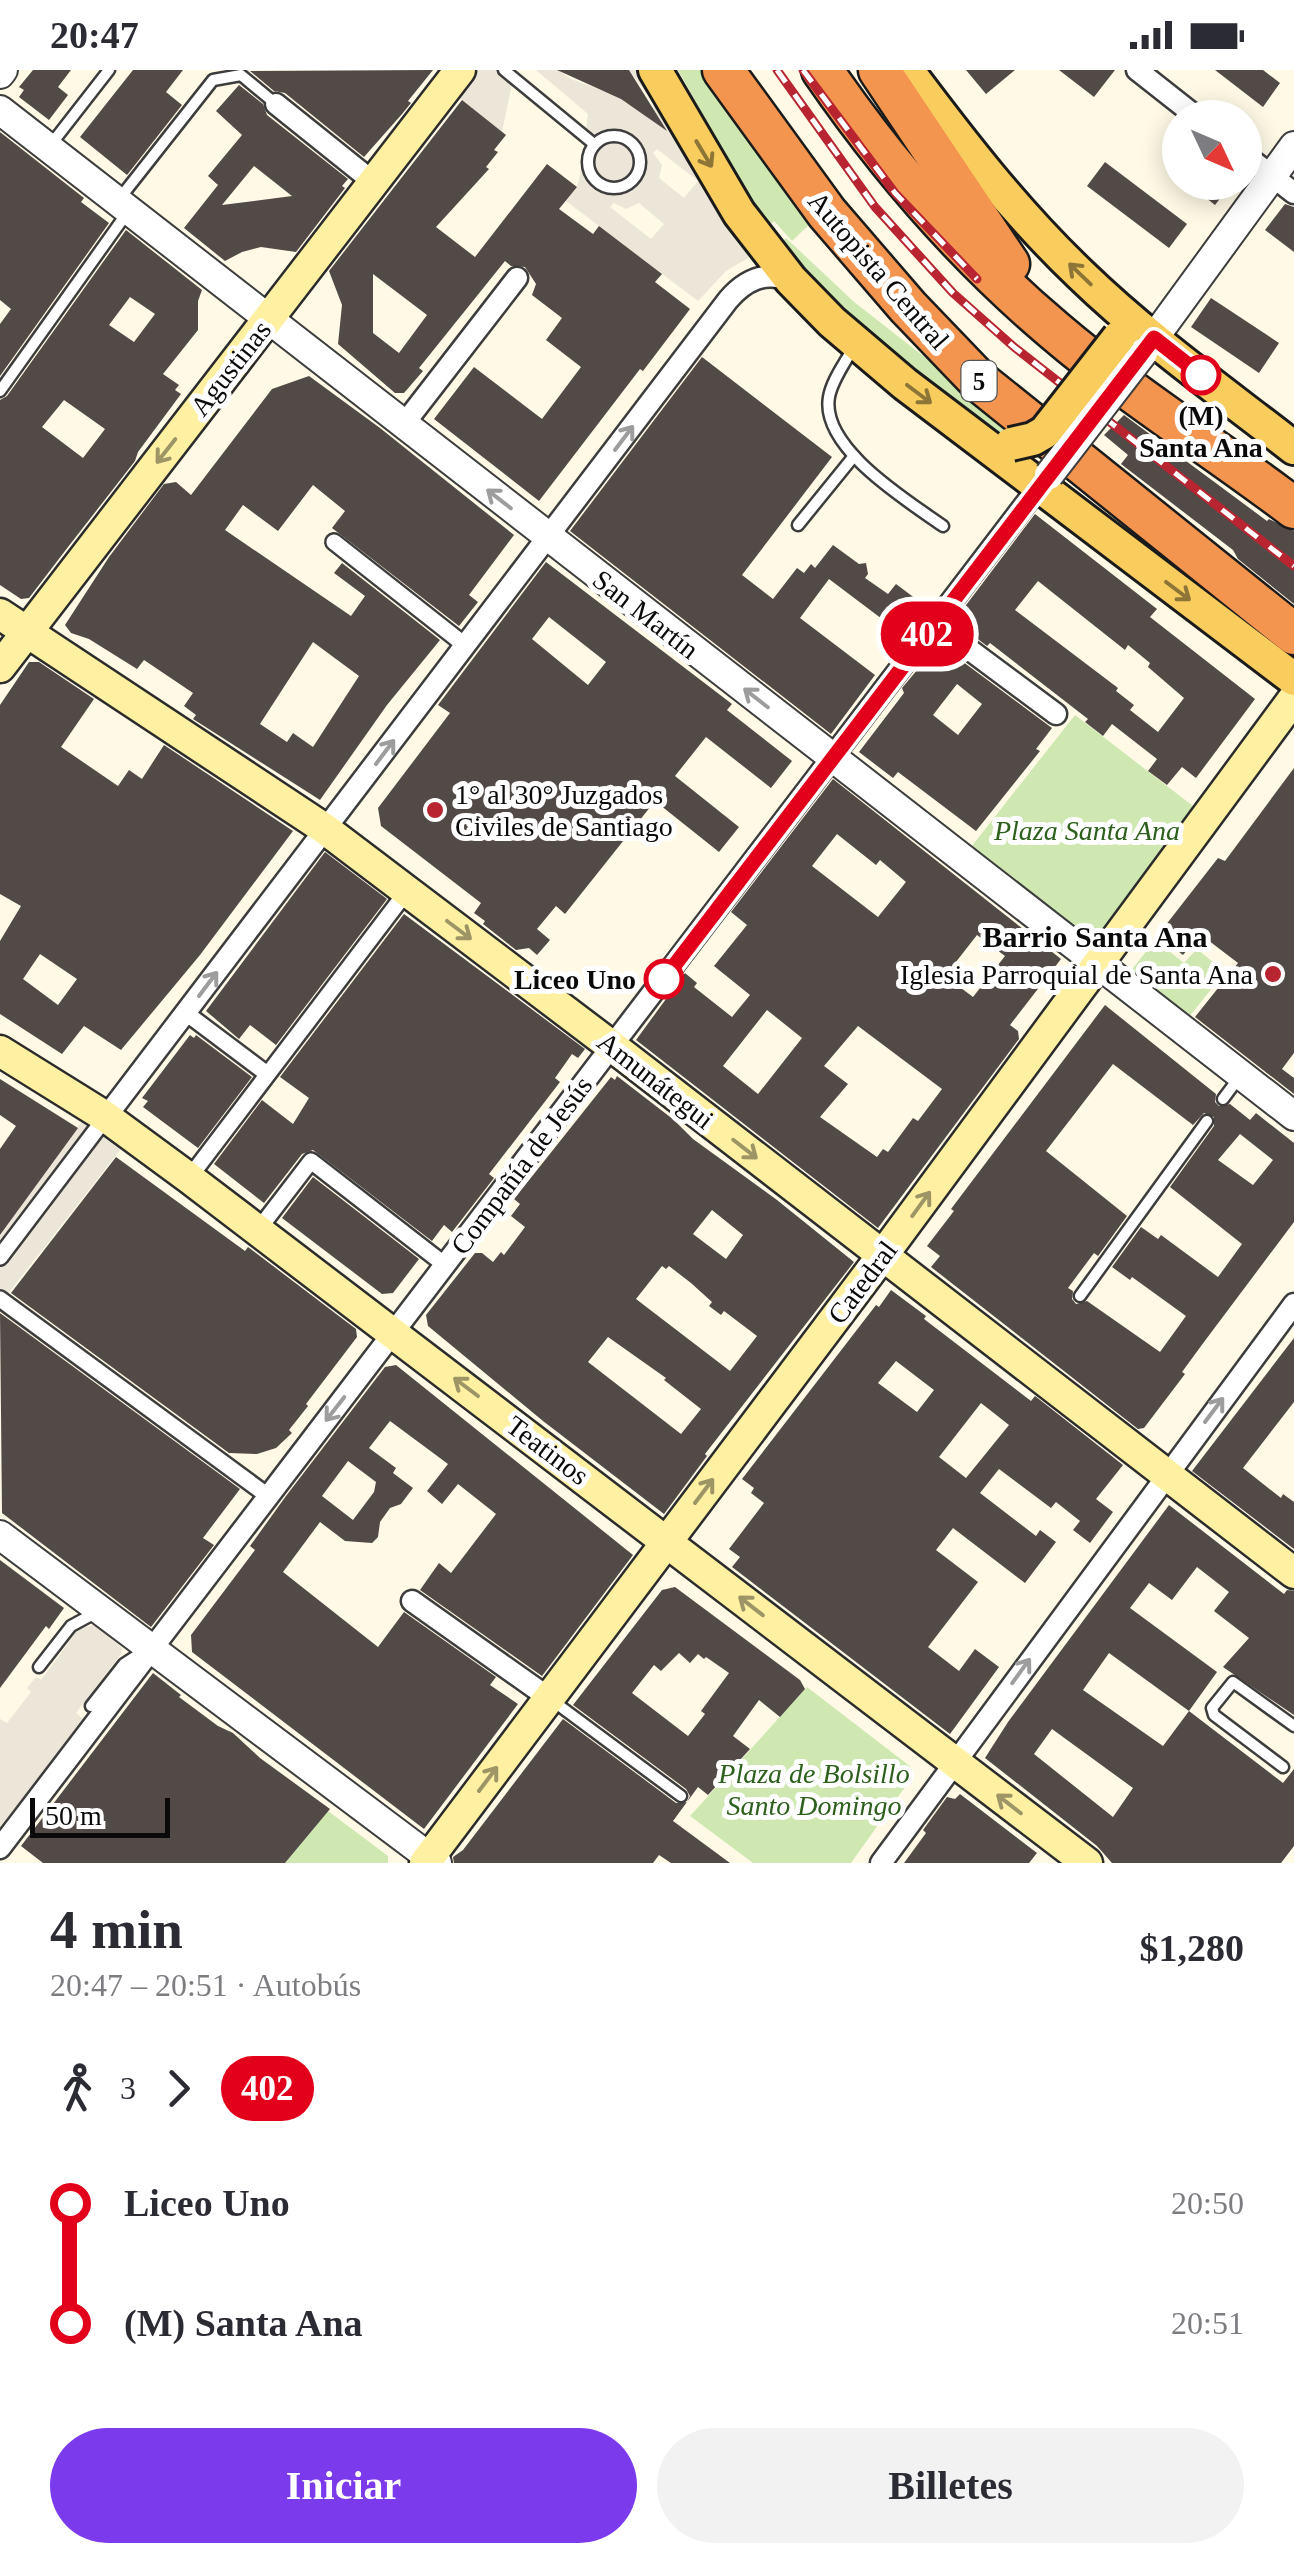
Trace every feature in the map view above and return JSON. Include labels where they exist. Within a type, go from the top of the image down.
[{"type":"highway","name":"Autopista Central","points":[[723,70],[827,213],[908,308],[980,382],[1294,634]]},
{"type":"highway","points":[[822,70],[940,219],[1014,295],[1057,334],[1294,508]]},
{"type":"highway","points":[[879,70],[1057,334]]},
{"type":"main road","name":"Agustinas","points":[[0,667],[460,70]]},
{"type":"main road","points":[[655,70],[739,213],[791,280],[855,344],[1000,446],[1294,679]]},
{"type":"main road","points":[[906,70],[1014,206],[1134,334],[1294,448]]},
{"type":"main road","points":[[1000,446],[1046,432],[1134,334]]},
{"type":"main road","name":"Amunátegui","points":[[0,614],[326,830],[882,1255],[1033,1360],[1166,1474],[1294,1572]]},
{"type":"main road","name":"Catedral","points":[[430,1861],[1294,698]]},
{"type":"main road","name":"Teatinos","points":[[0,1051],[106,1118],[189,1178],[1086,1863]]},
{"type":"street","points":[[1137,70],[1175,100]]},
{"type":"street","points":[[276,104],[372,182]]},
{"type":"street","name":"San Martín","points":[[0,110],[1294,1116]]},
{"type":"street","name":"Compañía de Jesús","points":[[0,1848],[1044,480],[1134,334],[1283,184],[1294,146]]},
{"type":"street","points":[[1262,167],[1283,184]]},
{"type":"street","points":[[0,1257],[736,291],[761,277],[791,280]]},
{"type":"street","points":[[404,424],[518,278]]},
{"type":"street","points":[[334,542],[466,646]]},
{"type":"street","points":[[935,624],[1056,714]]},
{"type":"street","points":[[189,1178],[407,892]]},
{"type":"street","points":[[186,1012],[268,1074]]},
{"type":"street","points":[[258,1230],[311,1161],[445,1264]]},
{"type":"street","points":[[0,1299],[268,1496]]},
{"type":"street","points":[[881,1863],[1294,1304]]},
{"type":"street","points":[[0,1535],[149,1649],[319,1768],[430,1861]]},
{"type":"street","points":[[412,1601],[549,1698]]},
{"type":"lane","points":[[49,148],[109,70]]},
{"type":"lane","points":[[504,70],[594,144]]},
{"type":"lane","points":[[0,391],[123,206],[213,80],[241,75],[276,104]]},
{"type":"lane","points":[[610,136],[628,139],[640,162],[634,179],[618,188],[593,178],[588,161],[594,144],[610,136]]},
{"type":"lane","points":[[855,344],[829,396],[829,412],[854,456],[872,474],[943,526]]},
{"type":"lane","points":[[798,525],[854,456]]},
{"type":"lane","points":[[1223,1099],[1241,1074]]},
{"type":"lane","points":[[1080,1296],[1207,1121]]},
{"type":"lane","points":[[39,1666],[71,1626],[100,1611]]},
{"type":"lane","points":[[92,1706],[129,1659],[149,1649]]},
{"type":"lane","points":[[1283,1767],[1214,1715],[1212,1708],[1233,1682],[1294,1726]]},
{"type":"lane","points":[[549,1698],[681,1796]]},
{"type":"green space","points":[[678,70],[701,70],[811,223],[792,241],[774,221],[769,225],[746,191]]},
{"type":"green space","points":[[786,238],[853,301],[1010,424],[1001,435],[859,321],[807,269],[783,241]]},
{"type":"green space","name":"Plaza Santa Ana","points":[[1075,715],[1202,813],[1098,946],[971,847]]},
{"type":"green space","points":[[1155,940],[1184,963],[1197,949],[1225,972],[1188,1018],[1130,972]]},
{"type":"green space","name":"Plaza de Bolsillo Santo Domingo","points":[[807,1687],[911,1767],[910,1780],[851,1863],[753,1863],[690,1816]]},
{"type":"green space","points":[[328,1811],[388,1856],[388,1863],[285,1863]]},
{"type":"shaded area","points":[[479,70],[515,70],[502,132],[457,96]]},
{"type":"shaded area","points":[[536,70],[558,70],[571,79],[622,98],[625,103],[653,111],[654,103],[629,70],[642,70],[760,251],[726,271],[698,301],[566,201],[577,187],[588,114]],"holes":[[[657,149],[698,181],[684,198],[659,178],[662,165],[653,153]],[[614,203],[626,209],[639,203],[664,224],[651,239],[610,207]]]},
{"type":"shaded area","points":[[93,1109],[131,1136],[0,1304],[0,1236]]},
{"type":"shaded area","points":[[95,1624],[122,1648],[76,1713],[91,1726],[0,1848],[0,1719],[7,1723],[31,1692],[27,1688],[36,1677],[41,1680],[68,1644],[64,1640]]},
{"type":"building","points":[[33,70],[71,70],[58,87],[68,95],[49,120],[19,97],[24,90],[19,87]]},
{"type":"building","points":[[133,70],[183,70],[166,92],[182,105],[127,175],[80,137]]},
{"type":"building","points":[[433,70],[408,101],[411,103],[364,157],[285,93],[274,91],[250,71]]},
{"type":"building","points":[[557,70],[629,70],[667,131],[621,99]]},
{"type":"building","points":[[966,70],[1015,70],[986,94]]},
{"type":"building","points":[[1059,70],[1115,70],[1094,97]]},
{"type":"building","points":[[1215,70],[1263,70],[1280,83],[1263,107],[1262,100],[1254,100]]},
{"type":"building","points":[[239,85],[263,104],[267,115],[348,179],[296,252],[261,247],[225,261],[184,228],[218,185],[208,176],[242,135],[216,111]],"holes":[[[254,166],[292,196],[222,205]]]},
{"type":"building","points":[[462,100],[506,135],[494,150],[498,152],[486,167],[489,169],[436,227],[475,257],[547,164],[577,187],[559,209],[593,234],[599,226],[662,274],[655,282],[690,309],[539,501],[434,419],[474,367],[542,419],[581,367],[546,340],[562,318],[532,295],[536,284],[525,267],[511,266],[505,261],[419,368],[423,371],[404,393],[395,393],[338,344],[342,305],[329,271]],"holes":[[[373,274],[427,315],[399,353],[373,333]]]},
{"type":"building","points":[[0,132],[84,198],[81,202],[109,223],[0,376],[0,324],[11,309],[0,300]]},
{"type":"building","points":[[1105,162],[1187,224],[1169,248],[1087,186]]},
{"type":"building","points":[[1285,204],[1294,207],[1294,252],[1265,230]]},
{"type":"building","points":[[126,230],[202,290],[198,330],[163,374],[179,385],[175,390],[181,394],[135,461],[29,598],[21,599],[0,585],[0,400],[7,396]],"holes":[[[130,297],[155,314],[134,342],[109,325]],[[64,400],[105,429],[83,458],[42,427]]]},
{"type":"building","points":[[1211,298],[1279,343],[1259,373],[1191,327]]},
{"type":"building","points":[[702,357],[832,457],[742,575],[773,599],[797,568],[804,573],[811,564],[815,568],[833,545],[859,564],[866,563],[865,578],[888,594],[896,584],[916,599],[894,628],[829,579],[800,618],[875,675],[831,734],[570,531]]},
{"type":"building","points":[[309,376],[514,535],[469,595],[478,602],[459,626],[332,528],[345,511],[313,485],[278,531],[243,505],[225,530],[351,616],[365,596],[334,573],[342,563],[440,640],[387,705],[320,800],[193,719],[196,715],[184,706],[193,693],[144,660],[137,669],[89,639],[71,633],[65,625],[109,557],[164,484],[176,482],[191,495],[272,389]],"holes":[[[313,642],[359,676],[313,747],[293,733],[287,742],[260,724]]]},
{"type":"building","points":[[1124,415],[1267,521],[1294,531],[1294,604],[1238,559],[1233,550],[1121,464],[1128,455],[1104,435]]},
{"type":"building","points":[[1035,514],[1157,609],[1150,617],[1255,699],[1196,778],[1182,767],[1167,785],[1148,771],[1157,759],[1112,724],[1103,736],[1085,722],[1088,719],[990,643],[987,646],[954,621]],"holes":[[[1038,581],[1125,650],[1128,645],[1184,698],[1158,732],[1130,710],[1134,705],[1116,691],[1118,688],[1015,610]]]},
{"type":"building","points":[[546,562],[732,704],[727,710],[792,761],[771,788],[706,737],[675,776],[739,827],[719,852],[655,801],[565,914],[556,906],[537,929],[550,940],[537,955],[529,948],[516,950],[483,924],[485,921],[474,913],[481,903],[381,826],[378,808],[450,713],[438,705]],"holes":[[[549,617],[606,662],[588,685],[532,639]]]},
{"type":"building","points":[[939,644],[1052,728],[1036,749],[1040,751],[976,831],[898,772],[893,778],[859,752],[904,693],[902,688]],"holes":[[[957,684],[982,704],[958,735],[933,715]]]},
{"type":"building","points":[[29,662],[39,662],[94,699],[61,747],[118,786],[129,770],[142,779],[164,745],[293,831],[200,955],[121,1050],[84,1026],[62,1054],[0,1014],[0,941],[21,906],[0,894],[0,705]],"holes":[[[40,954],[77,979],[58,1005],[23,979]]]},
{"type":"building","points":[[1294,768],[1294,1053],[1282,1069],[1294,1078],[1294,1094],[1195,1017],[1238,963],[1200,934],[1183,955],[1158,935],[1218,858],[1225,861]]},
{"type":"building","points":[[833,779],[1061,959],[1010,1025],[1018,1031],[1019,1039],[878,1228],[636,1040],[685,973],[697,983],[694,987],[732,1017],[750,995],[714,966],[747,925],[731,912]],"holes":[[[837,834],[876,865],[880,860],[906,882],[878,917],[812,866]],[[977,935],[1005,956],[973,997],[945,976]],[[767,1010],[802,1038],[758,1094],[723,1066]],[[858,1026],[942,1089],[918,1121],[913,1118],[888,1152],[883,1149],[877,1157],[820,1117],[848,1084],[824,1066]]]},
{"type":"building","points":[[325,852],[387,899],[276,1045],[250,1025],[239,1039],[206,1011]]},
{"type":"building","points":[[404,914],[585,1049],[578,1058],[572,1054],[555,1078],[560,1082],[489,1174],[494,1178],[452,1232],[444,1225],[432,1241],[313,1150],[302,1154],[264,1203],[214,1164],[262,1100],[293,1124],[309,1098],[280,1077]]},
{"type":"building","points":[[1105,1005],[1216,1094],[1219,1106],[1230,1104],[1250,1120],[1256,1113],[1294,1143],[1294,1222],[1144,1428],[1138,1429],[931,1267],[940,1256],[927,1246],[954,1211],[951,1209]],"holes":[[[1113,1064],[1193,1125],[1204,1113],[1214,1117],[1214,1126],[1170,1187],[1242,1244],[1218,1277],[1161,1235],[1158,1239],[1141,1227],[1112,1267],[1186,1316],[1160,1352],[1087,1301],[1076,1304],[1073,1291],[1068,1288],[1127,1216],[1046,1151]],[[1240,1134],[1273,1160],[1253,1185],[1218,1160]]]},
{"type":"building","points":[[190,1035],[196,1035],[252,1077],[198,1148],[143,1107],[148,1101],[142,1098]]},
{"type":"building","points":[[617,1076],[854,1262],[705,1454],[664,1514],[428,1326],[426,1315],[475,1253],[482,1253],[493,1262],[501,1252],[504,1255],[525,1227],[511,1216],[520,1204],[514,1199],[611,1077],[615,1080]],"holes":[[[712,1210],[743,1235],[726,1259],[693,1234]],[[662,1266],[669,1266],[712,1302],[709,1306],[721,1315],[724,1311],[757,1336],[730,1371],[636,1299]],[[608,1337],[666,1378],[701,1409],[681,1434],[588,1362]]]},
{"type":"building","points":[[0,1079],[78,1128],[0,1235],[0,1149],[16,1126],[0,1115]]},
{"type":"building","points":[[116,1157],[245,1251],[248,1247],[356,1329],[357,1337],[306,1404],[289,1430],[292,1433],[276,1448],[257,1454],[229,1453],[11,1293]]},
{"type":"building","points":[[313,1177],[419,1259],[393,1293],[382,1294],[282,1218]]},
{"type":"building","points":[[891,1290],[1031,1401],[1035,1396],[1123,1465],[1096,1499],[1113,1512],[1090,1543],[1073,1530],[1080,1521],[1056,1502],[1051,1508],[999,1469],[980,1493],[1036,1536],[1040,1530],[1056,1542],[1025,1583],[953,1528],[936,1550],[978,1582],[928,1647],[959,1671],[975,1649],[999,1667],[950,1734],[732,1567],[740,1557],[729,1549],[764,1503],[742,1479],[876,1305],[879,1307]],"holes":[[[896,1361],[934,1390],[917,1412],[878,1383]],[[981,1403],[1009,1425],[966,1478],[939,1457]]]},
{"type":"building","points":[[0,1313],[240,1489],[203,1538],[214,1545],[151,1627],[2,1513]]},
{"type":"building","points":[[1294,1338],[1294,1402],[1243,1468],[1281,1498],[1283,1494],[1294,1502],[1294,1549],[1192,1471]]},
{"type":"building","points":[[396,1365],[633,1555],[542,1676],[420,1590],[439,1563],[451,1573],[496,1514],[458,1484],[442,1504],[427,1491],[448,1464],[390,1421],[369,1448],[396,1468],[393,1473],[413,1488],[401,1504],[390,1508],[372,1543],[345,1541],[320,1522],[283,1572],[378,1647],[404,1612],[496,1677],[490,1685],[518,1704],[424,1829],[192,1652],[191,1635],[255,1550],[250,1546],[385,1367]],"holes":[[[348,1461],[376,1482],[374,1492],[353,1520],[322,1496]]]},
{"type":"building","points":[[1169,1505],[1284,1594],[1294,1591],[1294,1715],[1223,1667],[1249,1638],[1214,1611],[1229,1592],[1197,1567],[1172,1600],[1149,1583],[1130,1608],[1217,1672],[1189,1711],[1283,1783],[1294,1769],[1294,1846],[1281,1863],[1112,1863],[1097,1846],[985,1758]],"holes":[[[1109,1653],[1189,1711],[1163,1746],[1083,1690]],[[1052,1729],[1133,1788],[1113,1817],[1034,1754]]]},
{"type":"building","points":[[0,1560],[64,1608],[0,1688]]},
{"type":"building","points":[[675,1587],[800,1680],[805,1689],[780,1717],[759,1700],[733,1736],[750,1749],[708,1795],[698,1787],[687,1802],[690,1796],[686,1789],[573,1705],[662,1590]],"holes":[[[679,1653],[690,1663],[698,1654],[729,1673],[688,1736],[632,1693],[654,1665],[661,1671]]]},
{"type":"building","points":[[153,1673],[179,1697],[233,1733],[260,1758],[330,1809],[285,1863],[43,1863],[21,1846]]},
{"type":"building","points":[[563,1719],[676,1803],[687,1802],[673,1821],[730,1863],[671,1863],[659,1855],[653,1863],[454,1863],[453,1857],[463,1850]]},
{"type":"building","points":[[960,1794],[1037,1853],[1029,1863],[904,1863],[947,1797],[955,1799]]},
{"type":"railway","points":[[777,70],[875,207],[953,293],[1014,347],[1294,566]]},
{"type":"railway","points":[[803,70],[895,193],[977,279]]},
{"type":"bus line","name":"402","points":[[664,979],[1154,338],[1201,375]]},
{"type":"place","name":"(M) Santa Ana","points":[[1201,375]]},
{"type":"place","name":"1° al 30° Juzgados Civiles de Santiago","points":[[435,810]]},
{"type":"place","name":"Iglesia Parroquial de Santa Ana","points":[[1273,974]]},
{"type":"place","name":"Liceo Uno","points":[[664,979]]},
{"type":"district","name":"Barrio Santa Ana","points":[[1095,937]]}]
